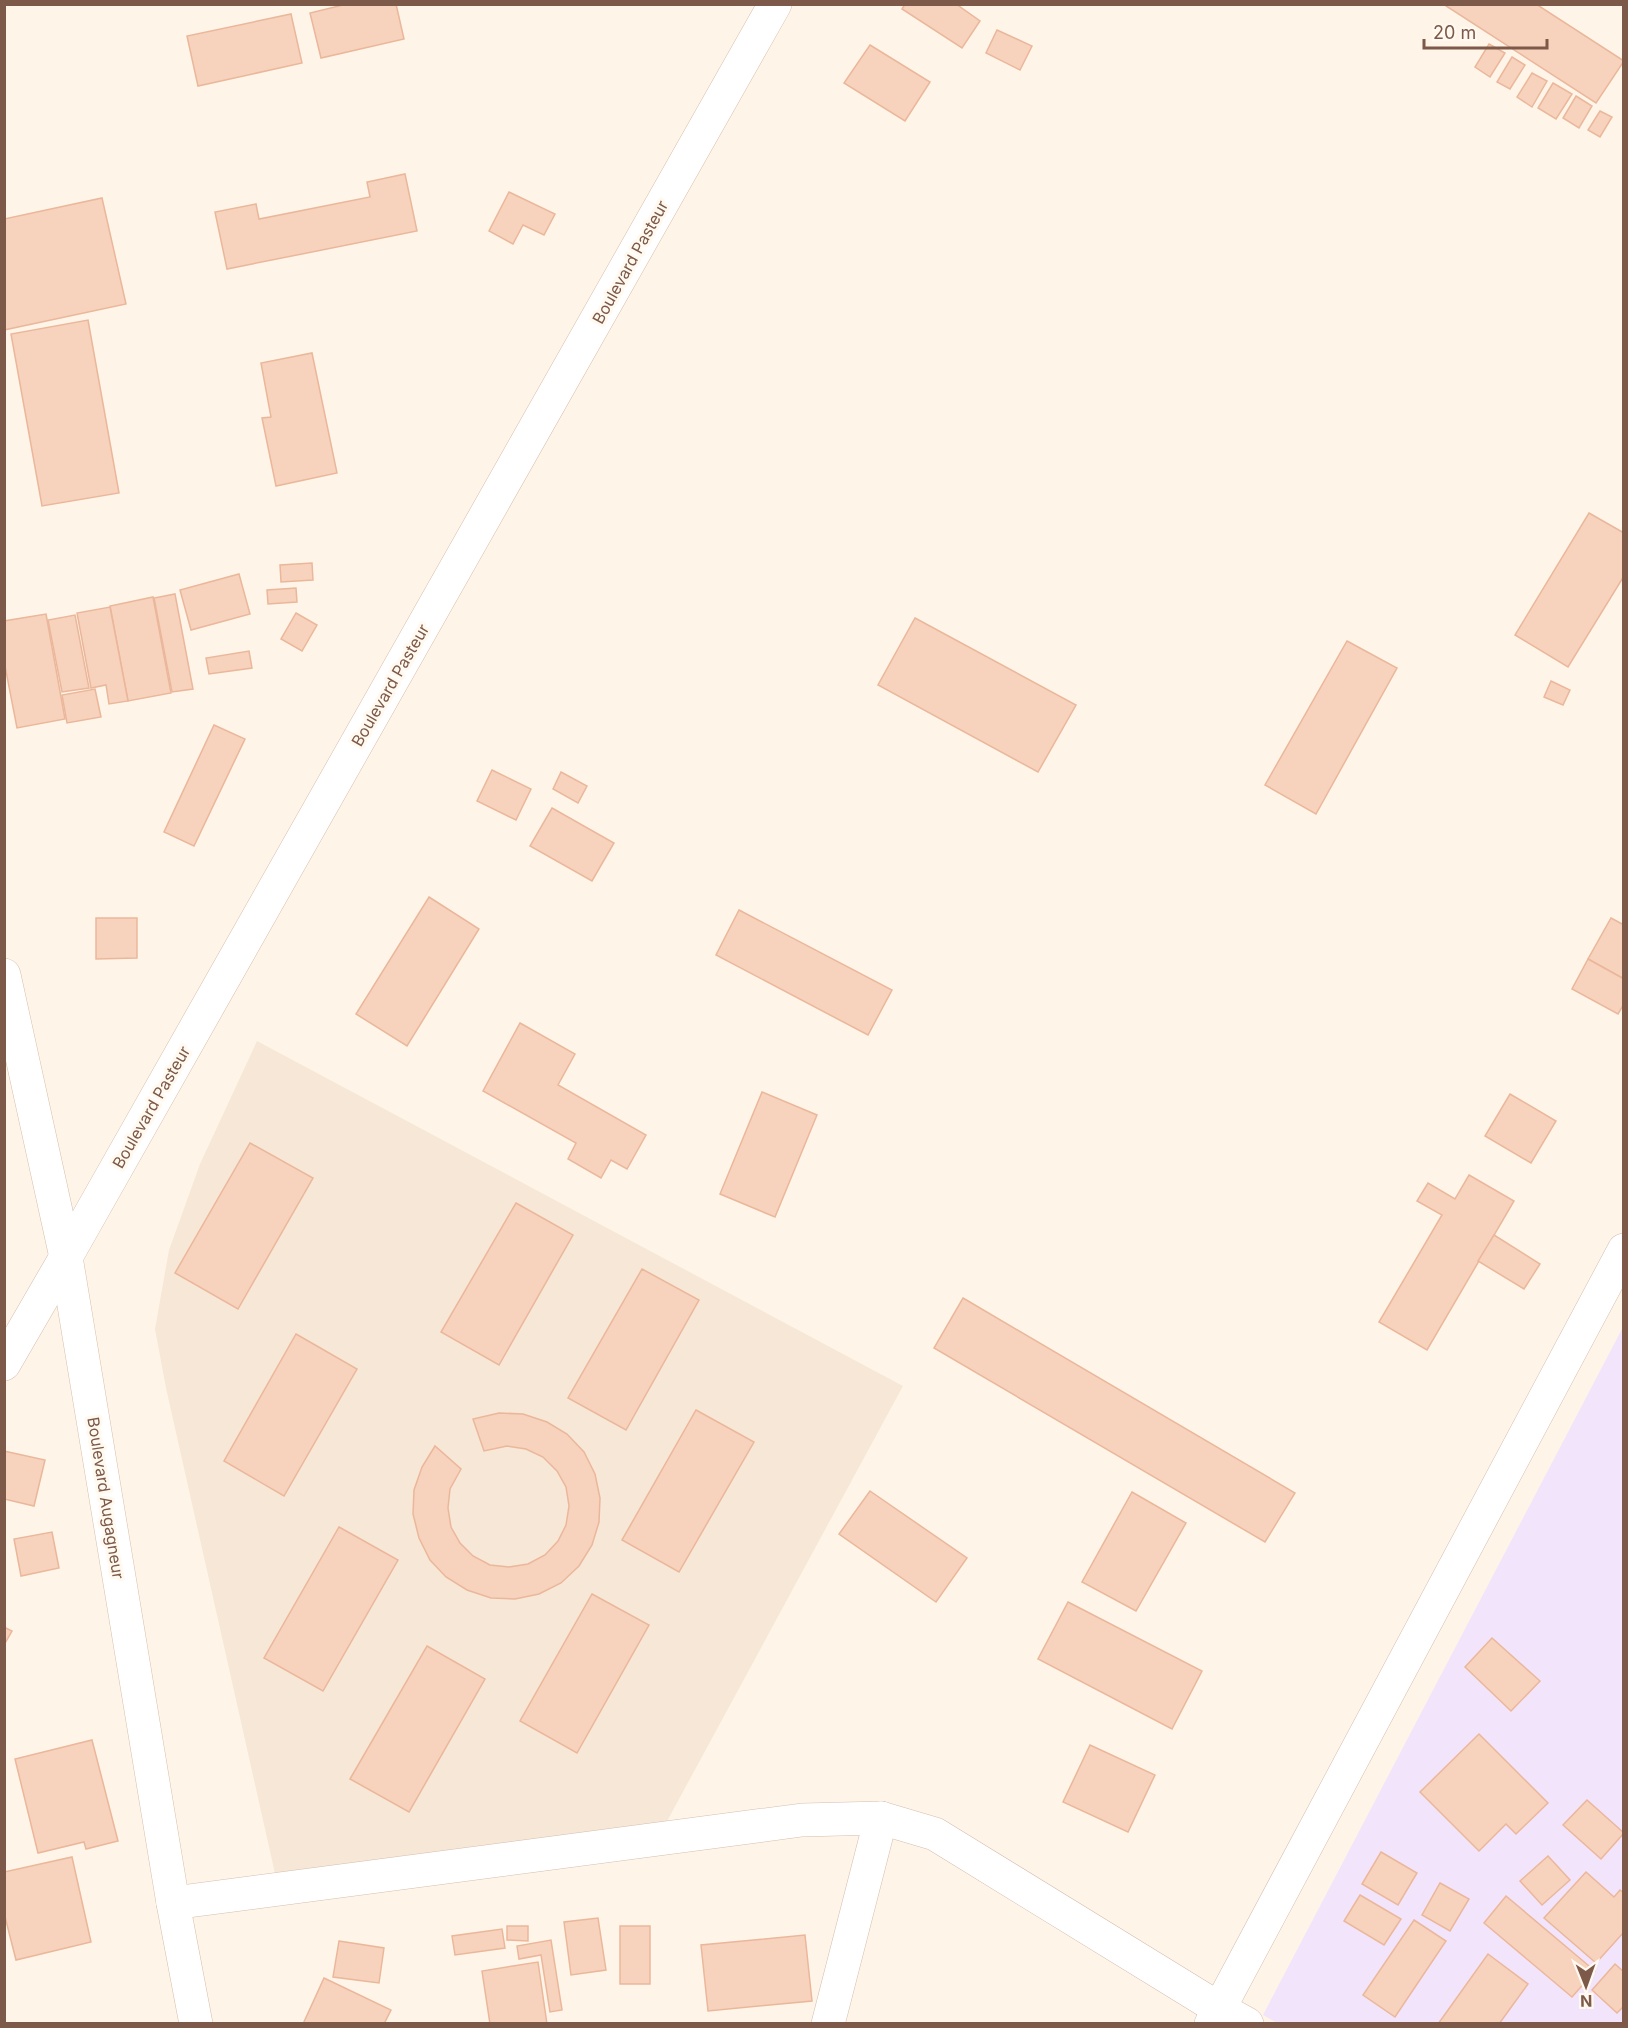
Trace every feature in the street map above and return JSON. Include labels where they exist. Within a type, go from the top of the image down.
[{"type":"street","name":"Boulevard Pasteur","points":[[4,1364],[775,4]]},
{"type":"street","name":"Boulevard Augagneur","points":[[4,975],[66,1257],[172,1903],[196,2024]]},
{"type":"street","points":[[1214,2016],[1623,1250]]},
{"type":"street","points":[[828,2024],[881,1818]]},
{"type":"street","points":[[172,1903],[802,1820],[881,1818],[935,1834],[1214,2016],[1247,2024]]},
{"type":"shaded area","points":[[257,1041],[903,1386],[652,1849],[276,1878],[166,1388],[155,1329],[169,1250],[200,1164]]},
{"type":"shaded area","points":[[1623,1327],[1623,2023],[1279,2024],[1263,2015]]},
{"type":"building","points":[[347,4],[396,4],[404,39],[321,58],[310,13]]},
{"type":"building","points":[[905,4],[956,4],[980,21],[962,48],[902,9]]},
{"type":"building","points":[[1443,4],[1536,4],[1624,61],[1596,103]]},
{"type":"building","points":[[291,14],[302,63],[198,86],[187,36]]},
{"type":"building","points":[[997,30],[1032,46],[1020,70],[986,53]]},
{"type":"building","points":[[1489,44],[1505,53],[1490,77],[1475,67]]},
{"type":"building","points":[[870,45],[930,82],[905,121],[844,83]]},
{"type":"building","points":[[1512,57],[1525,65],[1510,89],[1497,82]]},
{"type":"building","points":[[1532,73],[1547,81],[1532,107],[1517,97]]},
{"type":"building","points":[[1553,83],[1572,94],[1556,119],[1538,108]]},
{"type":"building","points":[[1576,96],[1592,106],[1579,128],[1563,118]]},
{"type":"building","points":[[1600,111],[1612,117],[1600,137],[1588,130]]},
{"type":"building","points":[[405,174],[417,231],[227,269],[215,212],[256,204],[259,219],[370,197],[367,182]]},
{"type":"building","points":[[509,192],[555,214],[544,235],[523,225],[513,244],[489,231]]},
{"type":"building","points":[[102,198],[126,304],[4,330],[4,219]]},
{"type":"building","points":[[88,320],[119,493],[42,506],[11,334]]},
{"type":"building","points":[[312,353],[337,473],[276,486],[262,418],[271,417],[261,363]]},
{"type":"building","points":[[1589,513],[1624,533],[1624,576],[1568,667],[1515,635]]},
{"type":"building","points":[[312,563],[313,580],[281,582],[280,565]]},
{"type":"building","points":[[239,574],[250,614],[191,630],[180,590]]},
{"type":"building","points":[[296,588],[297,602],[268,604],[267,590]]},
{"type":"building","points":[[175,594],[193,689],[172,692],[154,598]]},
{"type":"building","points":[[153,597],[171,693],[128,701],[110,606]]},
{"type":"building","points":[[110,607],[128,701],[109,704],[106,685],[91,688],[77,613]]},
{"type":"building","points":[[296,613],[317,625],[302,651],[281,639]]},
{"type":"building","points":[[46,614],[65,719],[17,728],[4,661],[4,621]]},
{"type":"building","points":[[75,615],[89,688],[62,692],[48,620]]},
{"type":"building","points":[[915,618],[1076,705],[1038,772],[878,685]]},
{"type":"building","points":[[1347,641],[1397,668],[1316,814],[1265,785]]},
{"type":"building","points":[[249,651],[252,668],[209,674],[206,658]]},
{"type":"building","points":[[1551,681],[1570,690],[1563,705],[1544,697]]},
{"type":"building","points":[[95,689],[101,717],[67,723],[62,695]]},
{"type":"building","points":[[214,725],[245,739],[194,846],[164,832]]},
{"type":"building","points":[[492,770],[531,789],[516,820],[477,801]]},
{"type":"building","points":[[561,772],[587,786],[578,803],[553,789]]},
{"type":"building","points":[[552,808],[614,843],[592,881],[530,846]]},
{"type":"building","points":[[429,897],[479,929],[407,1046],[356,1014]]},
{"type":"building","points":[[739,910],[892,990],[868,1035],[716,955]]},
{"type":"building","points":[[96,918],[137,918],[137,958],[96,959]]},
{"type":"building","points":[[1611,918],[1624,925],[1624,979],[1588,959]]},
{"type":"building","points":[[1588,959],[1624,979],[1624,1004],[1618,1014],[1572,989]]},
{"type":"building","points":[[520,1023],[575,1054],[558,1085],[646,1135],[627,1169],[611,1160],[601,1178],[568,1159],[576,1143],[483,1091]]},
{"type":"building","points":[[762,1092],[817,1115],[775,1217],[720,1194]]},
{"type":"building","points":[[1510,1094],[1556,1121],[1531,1163],[1485,1136]]},
{"type":"building","points":[[250,1143],[313,1178],[238,1309],[175,1273]]},
{"type":"building","points":[[1469,1175],[1514,1201],[1427,1350],[1379,1322],[1442,1215],[1417,1201],[1428,1183],[1455,1199]]},
{"type":"building","points":[[516,1203],[573,1235],[499,1365],[441,1332]]},
{"type":"building","points":[[1494,1235],[1540,1264],[1524,1289],[1478,1261]]},
{"type":"building","points":[[642,1269],[699,1300],[626,1430],[568,1398]]},
{"type":"building","points":[[963,1298],[1295,1493],[1265,1542],[934,1348]]},
{"type":"building","points":[[296,1334],[357,1369],[284,1496],[224,1461]]},
{"type":"building","points":[[696,1410],[754,1442],[679,1572],[622,1540]]},
{"type":"building","points":[[499,1413],[523,1414],[547,1422],[567,1434],[584,1452],[595,1474],[600,1498],[599,1522],[592,1545],[579,1566],[561,1583],[539,1594],[515,1599],[491,1598],[467,1590],[446,1577],[430,1560],[419,1538],[413,1514],[414,1490],[422,1467],[435,1446],[461,1469],[450,1489],[448,1508],[451,1527],[460,1543],[473,1556],[490,1565],[509,1567],[528,1564],[545,1555],[558,1541],[566,1525],[569,1506],[566,1487],[557,1471],[543,1457],[526,1449],[507,1446],[484,1451],[473,1419]]},
{"type":"building","points":[[4,1451],[45,1460],[34,1506],[4,1499]]},
{"type":"building","points":[[870,1491],[967,1558],[936,1602],[839,1534]]},
{"type":"building","points":[[1132,1492],[1186,1523],[1136,1611],[1082,1582]]},
{"type":"building","points":[[339,1527],[398,1560],[323,1691],[264,1658]]},
{"type":"building","points":[[52,1532],[59,1568],[21,1576],[14,1539]]},
{"type":"building","points":[[592,1594],[649,1625],[577,1753],[520,1721]]},
{"type":"building","points":[[1068,1602],[1202,1671],[1172,1729],[1038,1659]]},
{"type":"building","points":[[4,1627],[12,1631],[4,1645]]},
{"type":"building","points":[[1492,1638],[1540,1681],[1511,1711],[1465,1667]]},
{"type":"building","points":[[427,1646],[485,1679],[409,1812],[350,1779]]},
{"type":"building","points":[[1479,1734],[1548,1803],[1516,1834],[1506,1824],[1479,1851],[1420,1792]]},
{"type":"building","points":[[92,1740],[118,1841],[86,1849],[84,1842],[38,1853],[15,1759]]},
{"type":"building","points":[[1090,1745],[1155,1775],[1128,1832],[1063,1802]]},
{"type":"building","points":[[1587,1800],[1624,1833],[1601,1859],[1563,1825]]},
{"type":"building","points":[[1381,1852],[1417,1873],[1398,1905],[1362,1884]]},
{"type":"building","points":[[1548,1856],[1570,1880],[1542,1905],[1520,1881]]},
{"type":"building","points":[[72,1857],[91,1942],[16,1960],[4,1913],[4,1872]]},
{"type":"building","points":[[1586,1872],[1614,1897],[1620,1890],[1624,1893],[1624,1932],[1596,1963],[1544,1918]]},
{"type":"building","points":[[1440,1883],[1469,1899],[1450,1931],[1422,1915]]},
{"type":"building","points":[[1360,1895],[1401,1919],[1384,1945],[1344,1921]]},
{"type":"building","points":[[1506,1896],[1595,1971],[1572,1997],[1484,1923]]},
{"type":"building","points":[[598,1918],[606,1970],[571,1975],[564,1922]]},
{"type":"building","points":[[1414,1920],[1446,1941],[1395,2017],[1363,1995]]},
{"type":"building","points":[[507,1926],[528,1926],[528,1941],[507,1940]]},
{"type":"building","points":[[620,1926],[650,1926],[650,1984],[620,1984]]},
{"type":"building","points":[[502,1929],[505,1948],[455,1955],[452,1936]]},
{"type":"building","points":[[805,1935],[812,2001],[708,2011],[701,1945]]},
{"type":"building","points":[[551,1940],[562,2010],[550,2012],[541,1955],[519,1959],[517,1946]]},
{"type":"building","points":[[339,1941],[384,1948],[379,1983],[333,1977]]},
{"type":"building","points":[[1488,1954],[1528,1984],[1499,2024],[1438,2024]]},
{"type":"building","points":[[538,1962],[547,2024],[490,2024],[482,1971]]},
{"type":"building","points":[[1615,1964],[1624,1972],[1624,2006],[1617,2013],[1592,1990]]},
{"type":"building","points":[[324,1978],[391,2010],[384,2024],[303,2024]]}]
